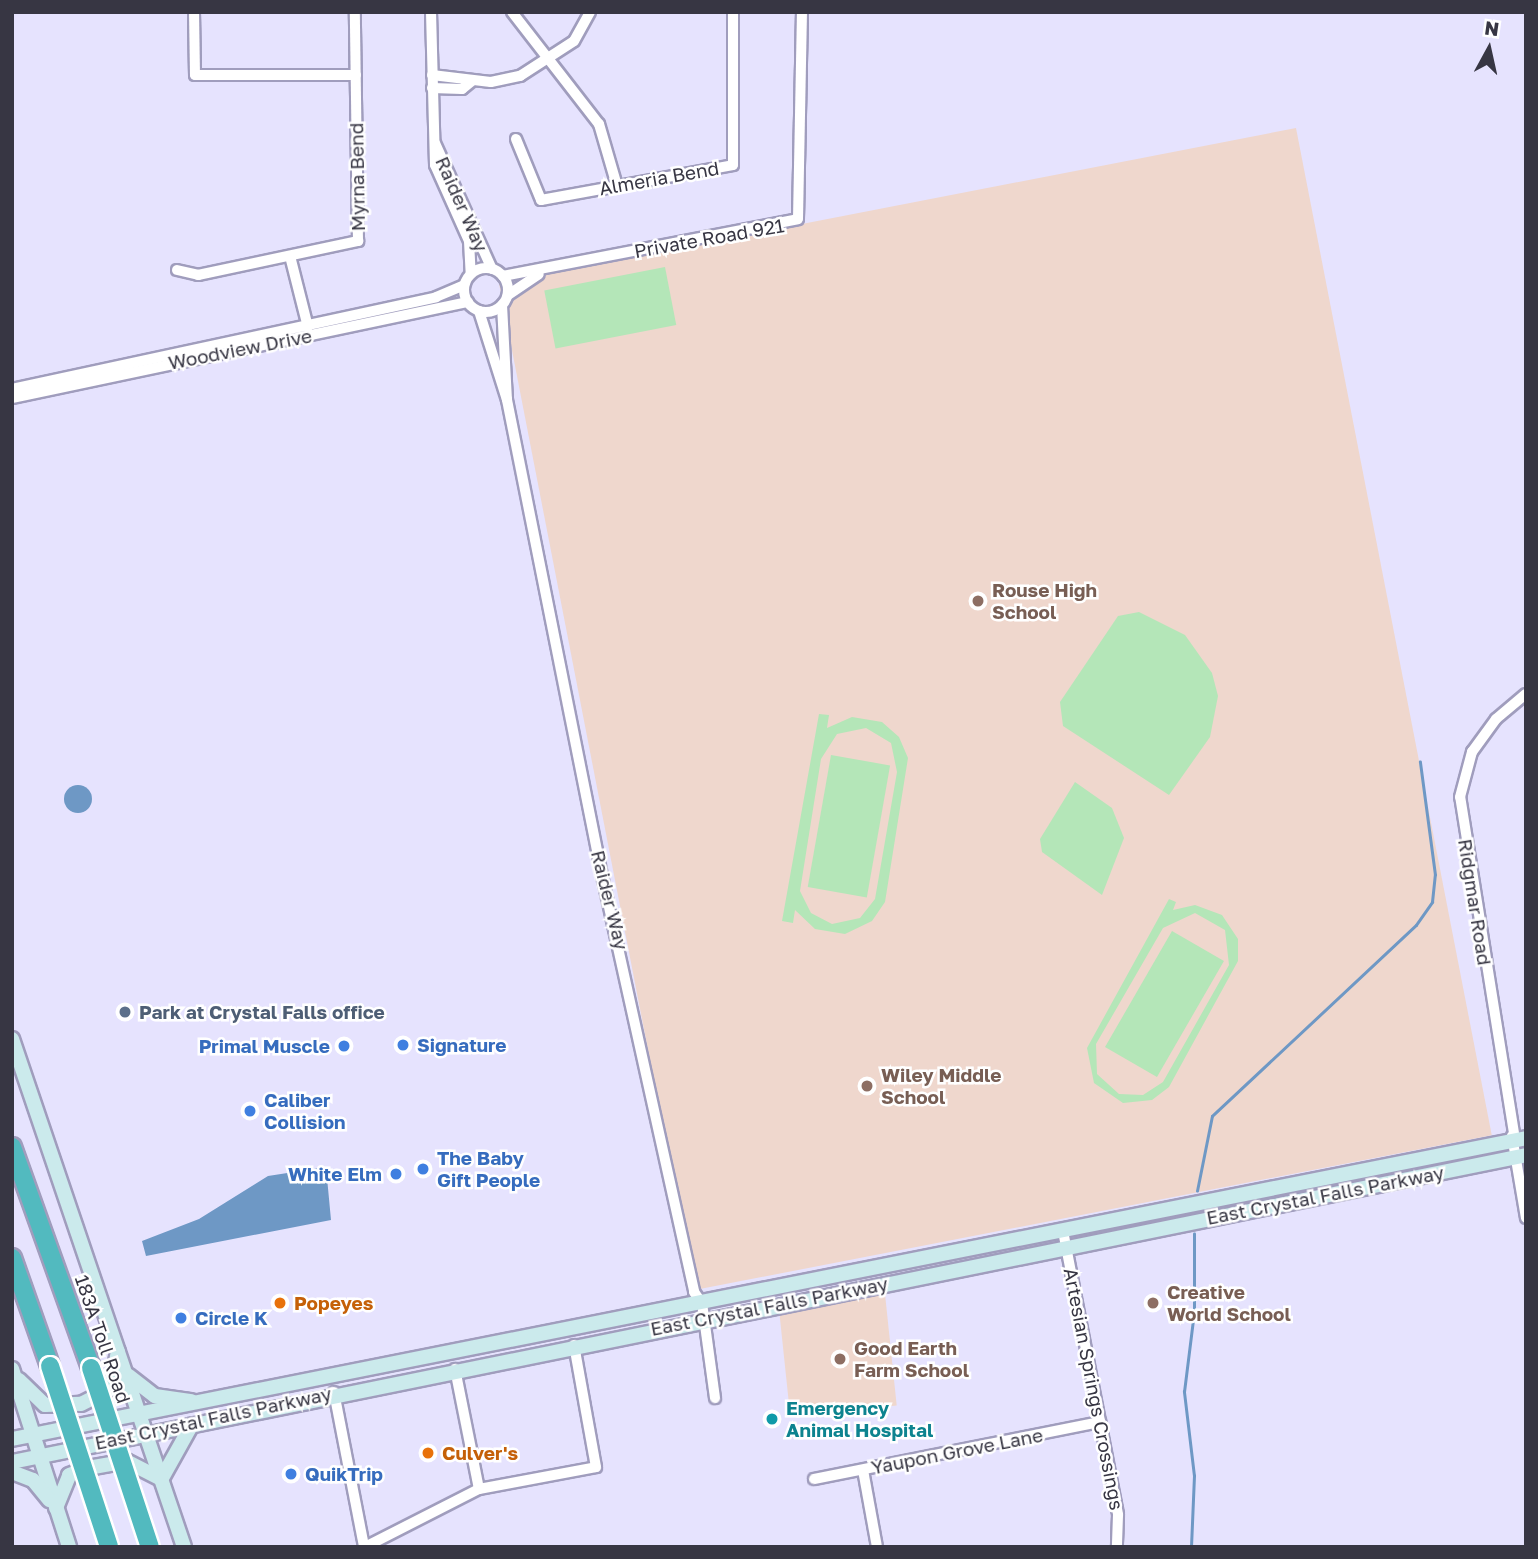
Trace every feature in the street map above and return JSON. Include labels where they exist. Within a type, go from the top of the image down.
[{"type":"highway","name":"183A Toll Road","points":[[12,1147],[91,1368],[150,1547]]},
{"type":"highway","points":[[12,1258],[109,1547]]},
{"type":"main road","points":[[12,1039],[128,1375],[184,1547]]},
{"type":"main road","name":"East Crystal Falls Parkway","points":[[12,1439],[208,1403],[1517,1138]]},
{"type":"main road","name":"East Crystal Falls Parkway","points":[[12,1462],[191,1426],[334,1392],[1522,1158]]},
{"type":"main road","points":[[1243,1195],[1250,1210]]},
{"type":"main road","points":[[887,1267],[890,1282]]},
{"type":"main road","points":[[571,1329],[574,1345]]},
{"type":"main road","points":[[13,1371],[44,1405],[81,1404],[112,1388],[118,1349]]},
{"type":"main road","points":[[451,1352],[455,1368]]},
{"type":"main road","points":[[12,1400],[13,1371]]},
{"type":"main road","points":[[13,1371],[69,1547]]},
{"type":"main road","points":[[128,1375],[155,1396],[208,1403]]},
{"type":"main road","points":[[161,1479],[176,1443],[191,1426]]},
{"type":"main road","points":[[56,1510],[69,1475],[88,1468],[126,1461],[161,1479]]},
{"type":"main road","points":[[12,1472],[33,1480],[56,1510]]},
{"type":"street","points":[[194,12],[195,75],[356,75]]},
{"type":"street","name":"Myrna Bend","points":[[177,270],[198,275],[358,241],[355,12]]},
{"type":"street","name":"Raider Way","points":[[431,12],[435,165],[469,241],[471,274]]},
{"type":"street","points":[[512,12],[552,60],[608,141],[617,186]]},
{"type":"street","points":[[432,75],[472,81],[520,76],[552,60],[574,41],[590,12]]},
{"type":"street","name":"Almeria Bend","points":[[516,139],[541,200],[733,165],[733,12]]},
{"type":"street","name":"Private Road 921","points":[[503,276],[539,274],[603,255],[685,246],[799,219],[802,12]]},
{"type":"street","points":[[432,88],[461,89],[472,81]]},
{"type":"street","name":"Raider Way","points":[[433,140],[492,269]]},
{"type":"street","points":[[290,256],[310,335]]},
{"type":"street","points":[[492,269],[503,276],[508,295],[502,305],[479,311],[468,302],[464,285],[471,274],[492,269]]},
{"type":"street","name":"Private Road 921","points":[[508,295],[539,274]]},
{"type":"street","name":"Woodview Drive","points":[[12,389],[436,297],[464,285]]},
{"type":"street","name":"Woodview Drive","points":[[12,398],[468,302]]},
{"type":"street","name":"Raider Way","points":[[502,305],[507,400]]},
{"type":"street","name":"Raider Way","points":[[479,311],[507,400],[603,880],[694,1292],[702,1303],[715,1398]]},
{"type":"street","name":"Ridgmar Road","points":[[1526,694],[1496,719],[1472,752],[1460,797],[1522,1158],[1526,1218]]},
{"type":"street","name":"Artesian Springs Crossings","points":[[1063,1231],[1118,1515],[1117,1547]]},
{"type":"street","points":[[334,1392],[364,1547],[479,1489],[596,1466],[574,1345]]},
{"type":"street","points":[[455,1368],[479,1489]]},
{"type":"street","name":"Yaupon Grove Lane","points":[[814,1479],[1100,1422]]},
{"type":"street","points":[[863,1470],[877,1547]]},
{"type":"shaded area","name":"Rouse High School","points":[[1296,128],[1492,1135],[695,1290],[499,283]]},
{"type":"shaded area","name":"Good Earth Farm School","points":[[885,1294],[897,1405],[790,1417],[779,1305]]},
{"type":"green space","points":[[665,267],[676,325],[556,348],[544,290]]},
{"type":"green space","points":[[1139,612],[1185,635],[1212,673],[1218,696],[1210,737],[1169,795],[1063,726],[1060,702],[1118,616]]},
{"type":"green space","points":[[819,714],[829,715],[827,728],[852,717],[882,722],[899,737],[908,758],[885,902],[872,921],[845,934],[815,929],[795,910],[793,923],[782,921]],"holes":[[[866,728],[891,743],[897,772],[875,899],[860,918],[832,924],[811,913],[800,891],[821,759],[837,734]]]},
{"type":"green space","points":[[831,755],[890,765],[867,897],[808,887]]},
{"type":"green space","points":[[1075,782],[1112,808],[1124,838],[1102,895],[1042,852],[1040,839]]},
{"type":"green space","points":[[1169,899],[1176,902],[1173,910],[1195,905],[1222,915],[1238,939],[1238,961],[1169,1087],[1152,1100],[1123,1103],[1094,1083],[1087,1048]],"holes":[[[1195,913],[1225,930],[1229,965],[1163,1082],[1143,1095],[1119,1094],[1097,1074],[1096,1044],[1163,928]]]},
{"type":"green space","points":[[1172,931],[1224,961],[1157,1077],[1105,1047]]},
{"type":"water","points":[[78,785],[88,789],[92,799],[88,809],[78,813],[68,809],[64,799],[68,789]]},
{"type":"water","points":[[326,1167],[331,1220],[146,1256],[142,1241],[199,1219],[268,1176]]},
{"type":"waterway","points":[[1197,1191],[1212,1116],[1416,925],[1432,902],[1435,875],[1420,762]]},
{"type":"waterway","points":[[1191,1547],[1194,1476],[1184,1392],[1194,1312],[1194,1234]]},
{"type":"place","name":"Rouse High School","points":[[978,601]]},
{"type":"place","name":"Park at Crystal Falls office","points":[[125,1012]]},
{"type":"place","name":"Signature","points":[[403,1045]]},
{"type":"place","name":"Primal Muscle","points":[[344,1046]]},
{"type":"place","name":"Wiley Middle School","points":[[867,1086]]},
{"type":"place","name":"Caliber Collision","points":[[250,1111]]},
{"type":"place","name":"The Baby Gift People","points":[[423,1169]]},
{"type":"place","name":"White Elm","points":[[396,1174]]},
{"type":"place","name":"Popeyes","points":[[280,1303]]},
{"type":"place","name":"Creative World School","points":[[1153,1303]]},
{"type":"place","name":"Circle K","points":[[181,1318]]},
{"type":"place","name":"Good Earth Farm School","points":[[840,1359]]},
{"type":"place","name":"Emergency Animal Hospital","points":[[772,1419]]},
{"type":"place","name":"Culver's","points":[[428,1453]]},
{"type":"place","name":"QuikTrip","points":[[291,1474]]}]
